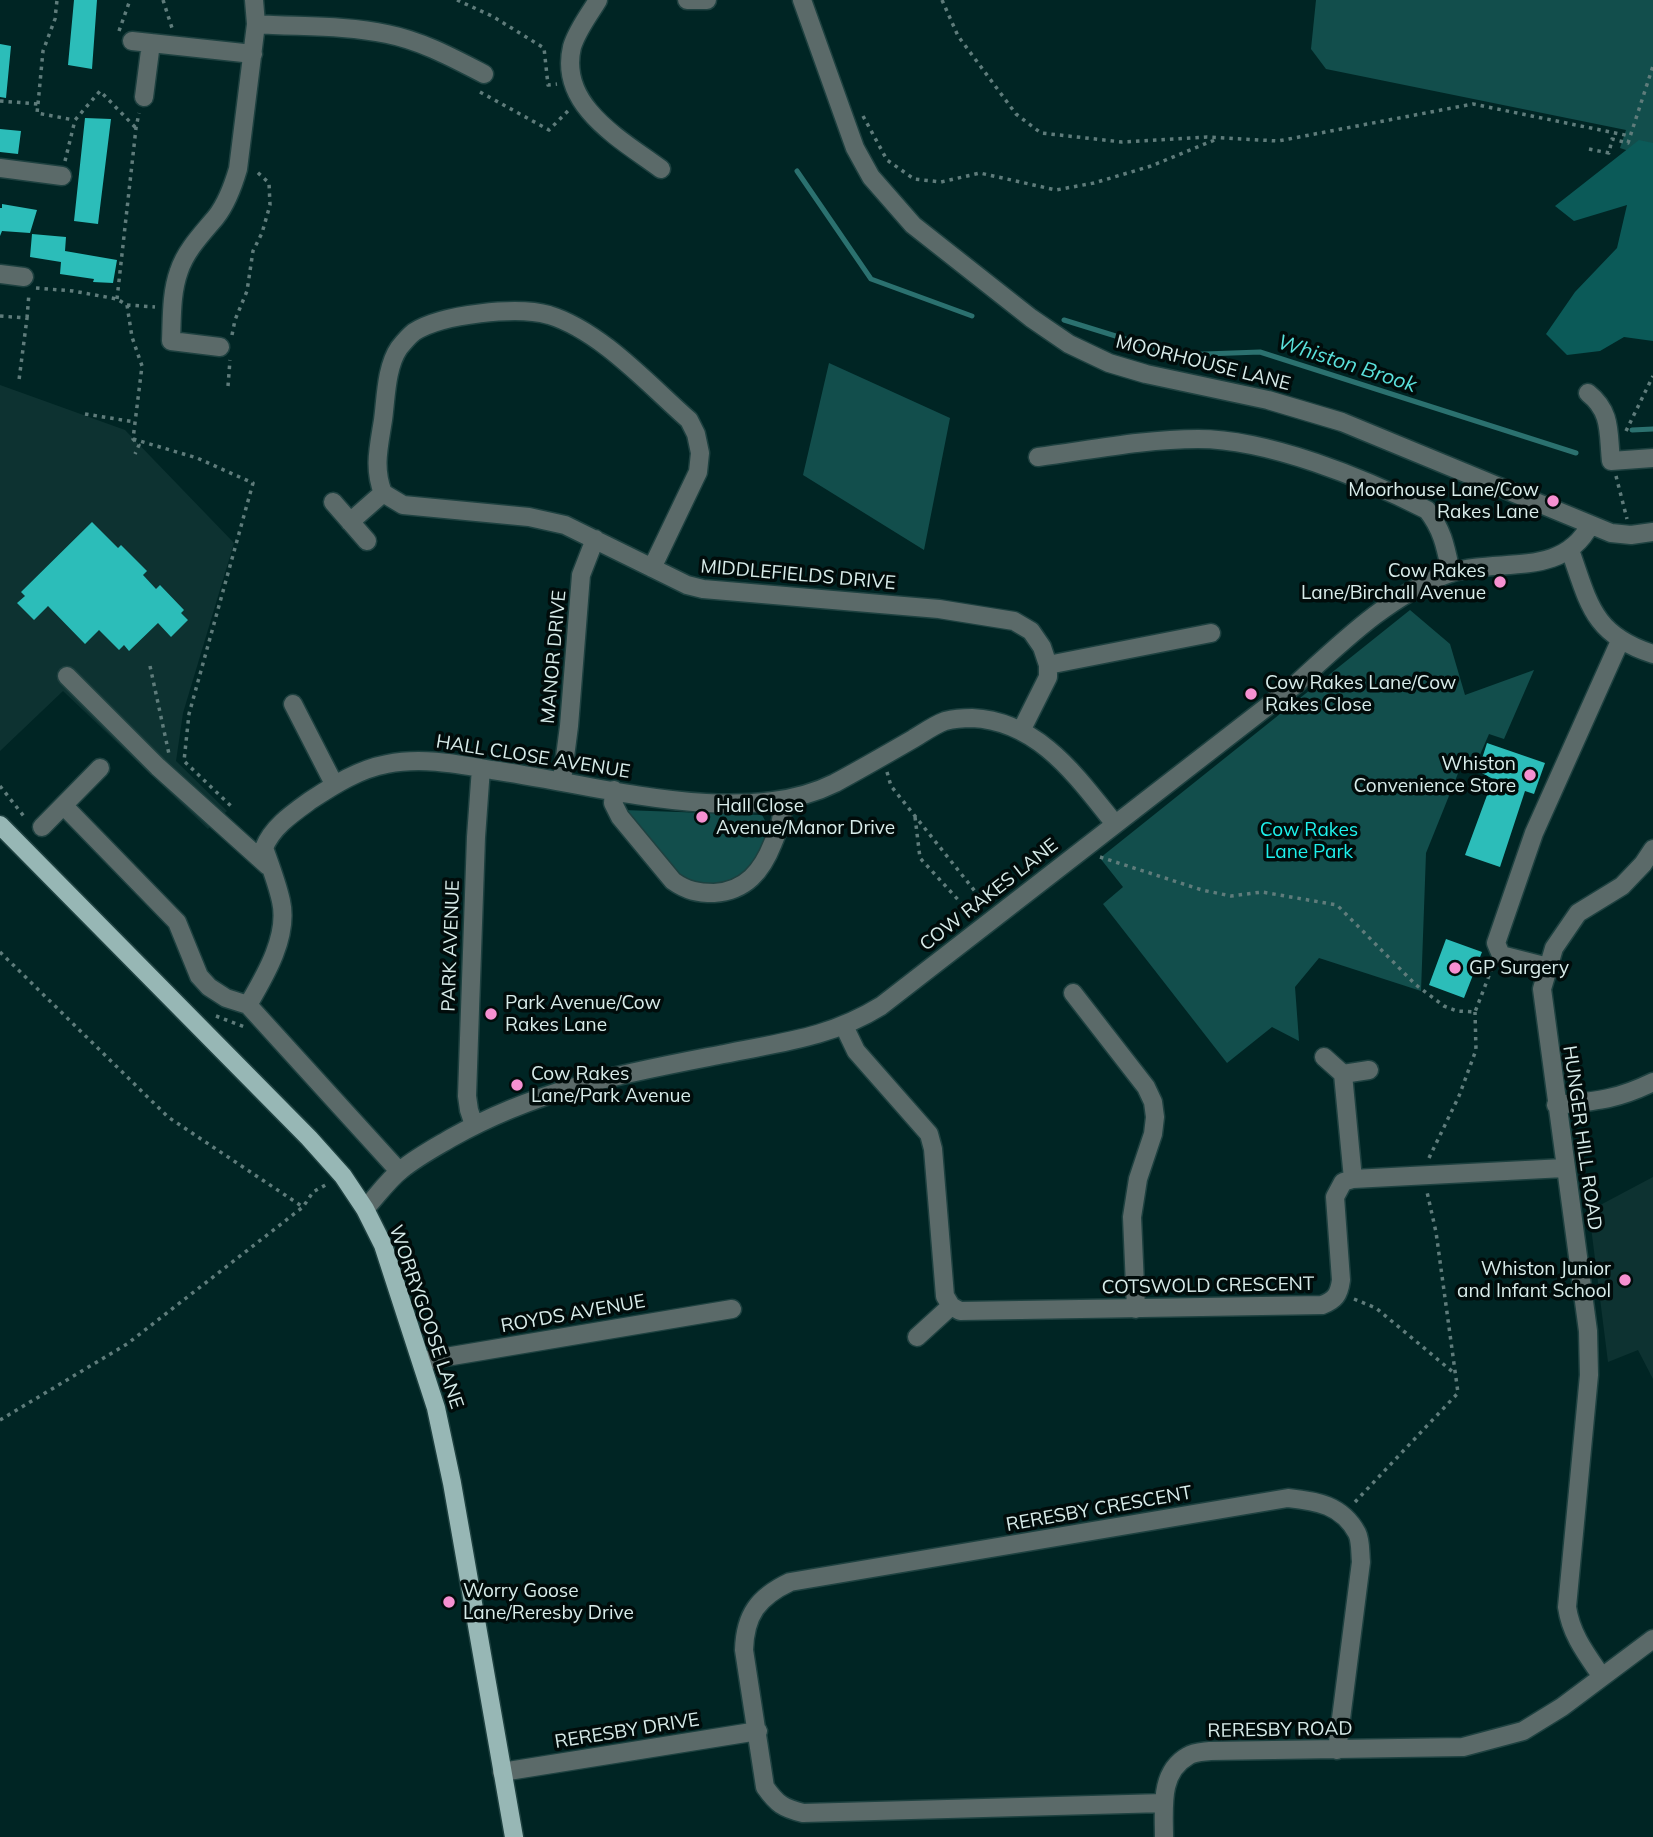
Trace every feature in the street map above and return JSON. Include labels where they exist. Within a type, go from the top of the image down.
[{"type":"main road","name":"WORRYGOOSE LANE","points":[[0,825],[264,1091],[343,1176],[365,1209],[383,1245],[436,1408],[452,1483],[514,1837]]},
{"type":"street","points":[[225,347],[171,341],[173,299],[179,270],[191,247],[218,215],[232,192],[240,158],[253,54],[256,24],[254,0]]},
{"type":"street","points":[[598,0],[572,47],[570,69],[573,82],[591,115],[601,125],[662,169]]},
{"type":"street","points":[[687,0],[707,0]]},
{"type":"street","name":"MOORHOUSE LANE","points":[[802,0],[855,148],[871,177],[913,225],[1069,344],[1109,363],[1146,374],[1268,400],[1342,422],[1611,533],[1631,535],[1653,532]]},
{"type":"street","points":[[256,24],[388,34],[450,56],[481,72]]},
{"type":"street","points":[[132,41],[253,54]]},
{"type":"street","points":[[144,96],[151,43]]},
{"type":"street","points":[[0,168],[62,176]]},
{"type":"street","points":[[0,274],[24,277]]},
{"type":"street","points":[[350,522],[383,493],[376,468],[390,370],[398,350],[412,333],[436,323],[493,312],[547,315],[572,324],[595,337],[689,420],[696,434],[700,453],[698,472],[652,569]]},
{"type":"street","points":[[1588,393],[1600,402],[1605,411],[1611,461],[1653,458]]},
{"type":"street","points":[[1038,457],[1167,440],[1200,439],[1247,443],[1324,466],[1427,510],[1444,537],[1451,573]]},
{"type":"street","name":"MIDDLEFIELDS DRIVE","points":[[383,493],[402,505],[529,517],[565,525],[652,569],[687,585],[703,589],[939,609],[1014,621],[1031,631],[1042,647],[1048,665]]},
{"type":"street","points":[[333,502],[367,541]]},
{"type":"street","points":[[1590,525],[1580,543],[1570,550],[1592,611],[1620,641],[1653,654]]},
{"type":"street","name":"MANOR DRIVE","points":[[562,780],[581,575],[595,539]]},
{"type":"street","name":"COW RAKES LANE","points":[[365,1209],[399,1171],[421,1155],[474,1125],[558,1091],[606,1077],[822,1035],[881,1006],[1295,685],[1353,632],[1403,596],[1451,573],[1470,568],[1548,561],[1570,550]]},
{"type":"street","points":[[1021,732],[1048,677],[1048,665],[1211,633]]},
{"type":"street","points":[[1548,967],[1501,955],[1496,943],[1534,833],[1620,641]]},
{"type":"street","points":[[67,676],[158,767],[271,868]]},
{"type":"street","points":[[293,704],[334,785]]},
{"type":"street","name":"HALL CLOSE AVENUE","points":[[247,1005],[273,961],[280,932],[282,904],[264,848],[269,836],[296,810],[334,785],[386,764],[450,763],[703,803],[749,804],[782,800],[832,784],[945,721],[971,718],[1000,723],[1044,744],[1064,761],[1115,824]]},
{"type":"street","points":[[36,825],[64,806],[100,768]]},
{"type":"street","name":"PARK AVENUE","points":[[474,1125],[467,1096],[475,836],[481,768]]},
{"type":"street","points":[[614,790],[613,803],[620,817],[673,881],[683,888],[703,893],[734,891],[757,873],[769,853],[781,822],[782,800]]},
{"type":"street","points":[[64,806],[177,922],[200,976],[209,987],[226,998],[247,1005],[270,1027],[399,1171]]},
{"type":"street","name":"HUNGER HILL ROAD","points":[[1602,1677],[1577,1639],[1569,1622],[1567,1607],[1589,1375],[1588,1331],[1542,989],[1554,948],[1578,913],[1622,886],[1653,849]]},
{"type":"street","points":[[1073,993],[1146,1087],[1153,1102],[1153,1135],[1138,1179],[1132,1217],[1136,1309]]},
{"type":"street","points":[[844,1026],[856,1051],[929,1135],[933,1149],[945,1296],[951,1306],[917,1337]]},
{"type":"street","points":[[1324,1057],[1343,1074],[1353,1179],[1564,1168]]},
{"type":"street","points":[[1343,1074],[1369,1070]]},
{"type":"street","points":[[1556,1105],[1625,1096],[1653,1082]]},
{"type":"street","name":"COTSWOLD CRESCENT","points":[[951,1306],[960,1311],[971,1312],[1322,1306],[1333,1301],[1339,1293],[1335,1197],[1343,1182],[1353,1179]]},
{"type":"street","name":"ROYDS AVENUE","points":[[422,1361],[732,1308]]},
{"type":"street","name":"RERESBY CRESCENT","points":[[758,1731],[744,1650],[745,1629],[755,1607],[772,1590],[790,1582],[1288,1499],[1320,1501],[1343,1516]]},
{"type":"street","points":[[1337,1750],[1361,1562],[1358,1535],[1343,1516]]},
{"type":"street","name":"RERESBY ROAD","points":[[1164,1837],[1167,1781],[1177,1765],[1189,1755],[1210,1751],[1463,1747],[1495,1740],[1523,1731],[1562,1707],[1653,1639]]},
{"type":"street","points":[[758,1731],[765,1787],[785,1808],[803,1813],[1164,1803]]},
{"type":"street","name":"RERESBY DRIVE","points":[[502,1772],[758,1731]]},
{"type":"path","points":[[57,0],[55,19],[43,51],[37,113],[75,120]]},
{"type":"path","points":[[163,0],[178,46]]},
{"type":"path","points":[[457,0],[492,16],[544,48],[548,85],[573,82]]},
{"type":"path","points":[[942,0],[958,36],[1016,114],[1041,133],[1122,142],[1219,138],[1278,141],[1473,104],[1630,136]]},
{"type":"path","points":[[1588,149],[1609,153],[1612,139],[1628,143],[1653,66]]},
{"type":"path","points":[[481,72],[471,87],[549,130],[565,112],[583,102]]},
{"type":"path","points":[[62,176],[75,120],[100,91],[136,128]]},
{"type":"path","points":[[117,299],[136,128],[144,96]]},
{"type":"path","points":[[0,101],[38,104]]},
{"type":"path","points":[[860,109],[887,160],[914,179],[941,182],[980,173],[1056,190],[1094,183],[1151,166],[1219,138]]},
{"type":"path","points":[[225,347],[247,291],[253,251],[262,233],[270,205],[269,183],[240,158]]},
{"type":"path","points":[[19,380],[30,288],[73,291],[117,299],[127,305],[156,307],[173,299]]},
{"type":"path","points":[[127,305],[132,337],[142,366],[134,439],[139,445],[135,454]]},
{"type":"path","points":[[0,316],[27,318]]},
{"type":"path","points":[[1611,461],[1653,376]]},
{"type":"path","points":[[85,414],[135,422]]},
{"type":"path","points":[[134,439],[197,458],[253,483],[189,714],[184,761],[232,808]]},
{"type":"path","points":[[1619,486],[1631,535]]},
{"type":"path","points":[[150,666],[170,759]]},
{"type":"path","points":[[883,756],[891,786],[978,895],[1009,906]]},
{"type":"path","points":[[0,786],[36,825]]},
{"type":"path","points":[[915,815],[920,858],[983,926]]},
{"type":"path","points":[[1081,850],[1202,890],[1231,896],[1262,892],[1337,905],[1416,985],[1444,1006],[1457,1011],[1475,1012]]},
{"type":"path","points":[[0,952],[168,1117],[303,1207]]},
{"type":"path","points":[[1343,1516],[1458,1393],[1436,1232],[1423,1175],[1459,1096],[1476,1050],[1475,1012],[1494,962],[1501,955]]},
{"type":"path","points":[[211,1012],[218,1018],[256,1030],[270,1027]]},
{"type":"path","points":[[0,1420],[127,1344],[303,1207],[313,1192],[343,1176]]},
{"type":"path","points":[[1339,1293],[1376,1308],[1455,1374]]},
{"type":"shaded area","points":[[1639,140],[1653,143],[1653,341],[1624,337],[1600,351],[1567,355],[1546,334],[1575,292],[1617,248],[1627,205],[1574,221],[1555,206]]},
{"type":"shaded area","points":[[0,385],[125,430],[234,543],[183,713],[176,761],[227,811],[208,829],[63,691],[0,751]]},
{"type":"shaded area","name":"Whiston Junior and Infant School","points":[[1653,1177],[1653,1379],[1638,1350],[1608,1362],[1589,1211]]},
{"type":"green space","points":[[1316,0],[1653,0],[1653,159],[1620,148],[1626,130],[1326,69],[1311,49]]},
{"type":"green space","points":[[829,363],[950,418],[924,550],[803,475]]},
{"type":"green space","name":"Cow Rakes Lane Park","points":[[1410,610],[1450,644],[1465,695],[1534,670],[1504,739],[1489,734],[1473,771],[1461,766],[1426,853],[1421,991],[1319,958],[1295,987],[1299,1041],[1272,1027],[1227,1063],[1103,904],[1123,887],[1100,858]]},
{"type":"green space","points":[[623,810],[762,815],[768,826],[751,869],[730,885],[697,886],[680,877]]},
{"type":"building","points":[[74,0],[97,0],[92,69],[68,65]]},
{"type":"building","points":[[0,44],[11,46],[6,98],[0,97]]},
{"type":"building","points":[[85,118],[111,119],[98,224],[74,221]]},
{"type":"building","points":[[0,129],[21,131],[18,154],[0,152]]},
{"type":"building","points":[[2,204],[37,210],[30,233],[2,231],[0,236]]},
{"type":"building","points":[[32,234],[66,237],[65,251],[117,260],[113,283],[93,282],[94,279],[60,274],[61,262],[30,257]]},
{"type":"building","points":[[92,522],[118,548],[121,545],[147,571],[143,575],[156,589],[160,585],[184,610],[181,613],[188,620],[171,637],[158,623],[129,651],[124,645],[119,650],[99,630],[85,644],[48,606],[34,620],[17,603],[25,596],[21,592]]},
{"type":"building","points":[[1487,743],[1545,763],[1534,794],[1525,791],[1500,867],[1465,855],[1493,779],[1478,771]]},
{"type":"building","name":"GP Surgery","points":[[1446,939],[1482,952],[1464,998],[1429,985]]},
{"type":"waterway","name":"Whiston Brook","points":[[797,171],[871,279],[972,316]]},
{"type":"waterway","name":"Whiston Brook","points":[[1064,320],[1177,355],[1260,352],[1576,453]]},
{"type":"waterway","name":"Whiston Brook","points":[[1632,430],[1653,429]]},
{"type":"place","name":"Moorhouse Lane/Cow Rakes Lane","points":[[1553,501]]},
{"type":"place","name":"Cow Rakes Lane/Birchall Avenue","points":[[1500,582]]},
{"type":"place","name":"Cow Rakes Lane/Cow Rakes Close","points":[[1251,694]]},
{"type":"place","name":"Whiston Convenience Store","points":[[1530,775]]},
{"type":"place","name":"Hall Close Avenue/Manor Drive","points":[[702,817]]},
{"type":"place","name":"GP Surgery","points":[[1455,968]]},
{"type":"place","name":"Park Avenue/Cow Rakes Lane","points":[[491,1014]]},
{"type":"place","name":"Cow Rakes Lane/Park Avenue","points":[[517,1085]]},
{"type":"place","name":"Whiston Junior and Infant School","points":[[1625,1280]]},
{"type":"place","name":"Worry Goose Lane/Reresby Drive","points":[[449,1602]]}]
